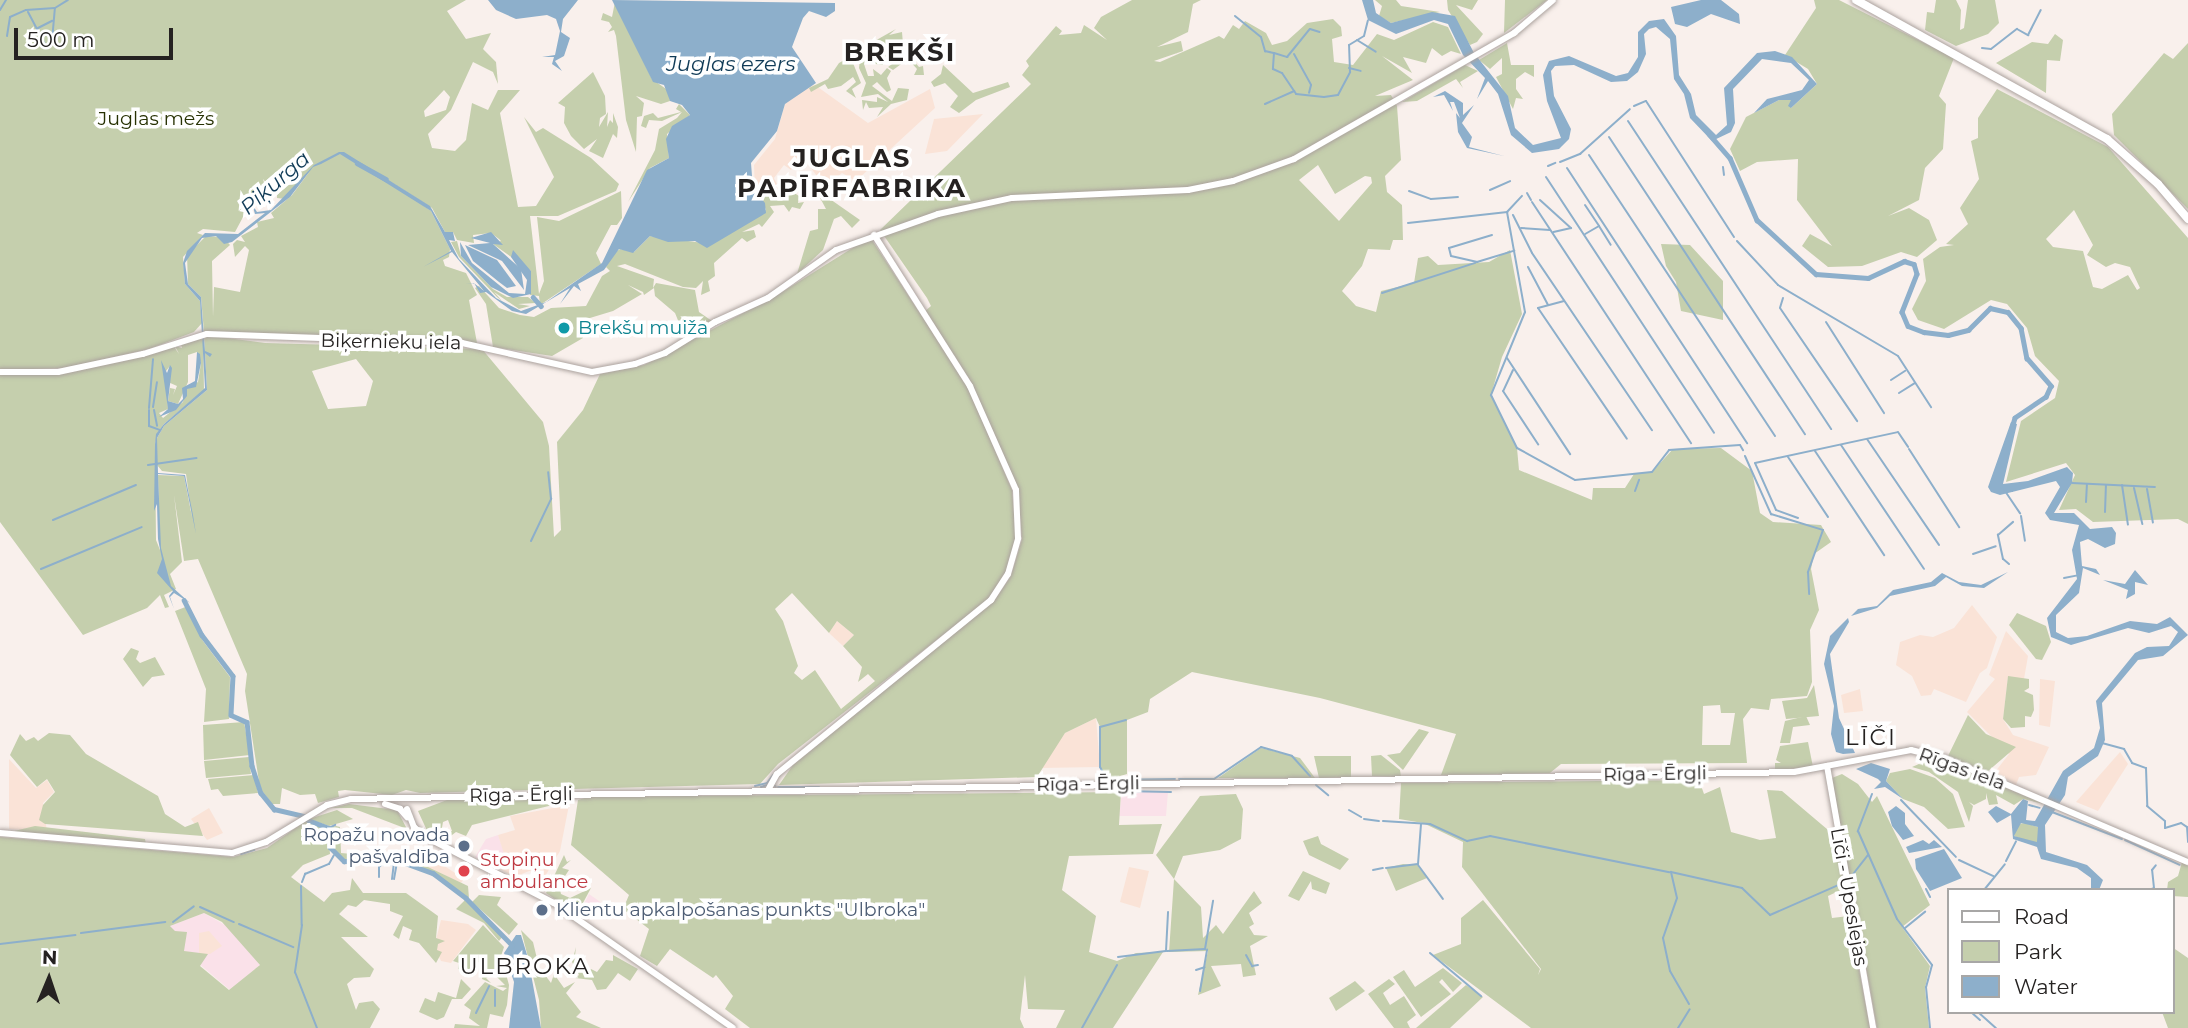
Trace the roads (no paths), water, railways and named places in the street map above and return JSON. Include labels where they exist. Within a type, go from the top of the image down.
[{"type":"highway","points":[[1856,0],[2107,139],[2158,184],[2188,219]]},
{"type":"main road","name":"Biķernieku iela","points":[[0,372],[53,372],[143,354],[204,334],[461,343],[595,372],[665,353],[715,322],[778,292],[822,258],[874,235],[994,201],[1165,193],[1233,181],[1294,159],[1479,54],[1525,25],[1553,0]]},
{"type":"main road","points":[[770,790],[772,780],[991,600],[1008,574],[1018,538],[1016,490],[970,386],[874,235]]},
{"type":"main road","name":"Rīgas iela","points":[[1718,773],[1827,766],[1894,751],[1918,751],[2188,862]]},
{"type":"main road","name":"Līči - Upeslejas","points":[[1827,766],[1873,1028]]},
{"type":"main road","name":"Rīga - Ērgļi","points":[[408,805],[449,796],[1718,773]]},
{"type":"main road","points":[[362,801],[449,796]]},
{"type":"main road","name":"Rīga - Ērgļi","points":[[0,833],[232,853],[259,845],[321,809],[362,801],[408,805],[457,796]]},
{"type":"main road","points":[[362,801],[400,809],[415,828],[575,917],[733,1028]]},
{"type":"main road","points":[[408,805],[415,828]]},
{"type":"water","points":[[488,0],[578,0],[563,19],[561,32],[570,38],[564,56],[555,61],[562,71],[552,64],[554,57],[542,57],[555,55],[560,31],[556,19],[547,15],[516,19],[496,10]]},
{"type":"water","name":"Juglas ezers","points":[[612,0],[835,3],[835,11],[826,17],[809,11],[803,18],[792,47],[816,83],[785,104],[777,131],[751,163],[753,189],[765,203],[766,213],[707,248],[695,241],[668,242],[650,236],[633,253],[619,249],[604,270],[578,284],[581,291],[574,286],[560,304],[570,288],[526,314],[512,311],[486,292],[480,293],[474,284],[484,291],[452,252],[423,267],[451,251],[431,211],[340,154],[313,167],[290,197],[232,242],[224,244],[216,236],[202,238],[185,263],[188,284],[201,297],[205,351],[212,354],[210,357],[205,353],[207,390],[164,426],[157,438],[158,473],[185,475],[196,534],[184,476],[158,474],[161,548],[171,586],[190,603],[174,593],[170,597],[174,609],[169,596],[173,591],[157,573],[162,559],[158,539],[157,504],[154,511],[155,444],[156,434],[164,424],[205,388],[200,301],[185,284],[183,263],[187,251],[205,233],[238,234],[265,213],[255,214],[252,204],[257,212],[271,210],[314,165],[344,152],[430,206],[445,232],[453,232],[455,241],[449,240],[459,259],[496,298],[521,311],[546,302],[602,263],[647,170],[669,158],[666,139],[672,126],[690,115],[682,105],[670,101],[664,85],[653,82]]},
{"type":"water","points":[[1362,0],[1373,0],[1376,13],[1391,23],[1432,12],[1455,16],[1474,53],[1508,96],[1515,128],[1533,145],[1561,138],[1547,101],[1543,75],[1549,61],[1569,56],[1616,76],[1628,73],[1638,57],[1638,32],[1649,21],[1664,19],[1676,36],[1679,75],[1691,94],[1696,115],[1716,135],[1727,125],[1724,88],[1757,53],[1775,51],[1792,57],[1817,84],[1791,108],[1788,106],[1791,100],[1779,100],[1754,113],[1767,99],[1802,90],[1809,80],[1791,63],[1762,59],[1733,89],[1735,123],[1731,132],[1712,141],[1690,118],[1684,94],[1674,79],[1670,39],[1656,27],[1644,34],[1646,54],[1638,72],[1627,81],[1611,82],[1574,65],[1555,66],[1551,71],[1554,96],[1571,129],[1569,139],[1559,149],[1532,153],[1511,135],[1498,94],[1488,81],[1477,99],[1485,78],[1463,55],[1448,24],[1434,20],[1396,34],[1368,20]]},
{"type":"water","points":[[1701,0],[1721,0],[1739,14],[1740,24],[1711,14],[1687,27],[1675,24],[1671,7]]},
{"type":"water","points":[[1445,91],[1463,103],[1463,115],[1474,105],[1462,123],[1472,137],[1469,147],[1504,156],[1467,148],[1458,132],[1456,113],[1460,118],[1454,102],[1450,102],[1453,111],[1444,95],[1433,97]]},
{"type":"water","points":[[491,232],[503,245],[493,244],[521,269],[524,290],[502,261],[468,245],[490,243],[471,238]]},
{"type":"water","points":[[460,242],[472,263],[509,293],[525,294],[527,280],[511,257],[513,250],[531,271],[531,294],[513,298],[491,287],[461,256]]},
{"type":"water","points":[[465,245],[497,260],[516,286],[507,288],[499,282],[473,261]]},
{"type":"water","points":[[197,352],[200,354],[201,363],[196,387],[187,389],[187,396],[176,410],[159,417],[168,409],[161,360],[167,373],[170,365],[172,368],[168,401],[178,404],[183,399],[182,388],[195,381]]},
{"type":"water","points":[[2011,422],[2017,424],[2003,484],[2028,481],[2067,467],[2073,473],[2072,483],[2054,513],[2074,513],[2090,529],[2112,527],[2116,533],[2115,544],[2105,548],[2088,539],[2080,542],[2082,566],[2096,569],[2100,575],[2083,568],[2079,593],[2056,615],[2056,632],[2068,638],[2087,636],[2130,621],[2157,624],[2170,617],[2188,635],[2163,656],[2138,660],[2102,703],[2105,740],[2098,756],[2068,777],[2065,795],[2045,825],[2046,852],[2087,865],[2103,880],[2100,888],[2091,888],[2091,878],[2077,868],[2041,859],[2037,847],[2013,839],[2011,815],[1997,823],[1988,812],[1996,806],[2011,814],[2023,799],[2028,801],[2026,820],[2035,821],[2063,771],[2094,748],[2100,728],[2096,701],[2135,653],[2147,647],[2169,646],[2178,632],[2171,626],[2149,633],[2128,628],[2071,645],[2051,637],[2047,618],[2077,579],[2072,550],[2079,525],[2050,520],[2045,513],[2060,487],[2056,481],[2000,495],[1991,492],[1988,487]],"holes":[[[2021,823],[2038,827],[2037,842],[2014,836]]]},
{"type":"water","points":[[2135,570],[2148,585],[2135,582],[2135,594],[2126,599],[2128,590],[2103,580],[2125,584]]},
{"type":"water","points":[[2008,572],[1984,588],[1962,586],[1946,577],[1935,586],[1890,596],[1877,608],[1851,616],[1858,609],[1877,606],[1893,590],[1931,582],[1942,573],[1959,582],[1981,585]]},
{"type":"water","points":[[1848,618],[1849,622],[1830,654],[1839,718],[1855,753],[1843,754],[1836,752],[1831,734],[1834,706],[1824,664],[1830,636]]},
{"type":"water","points":[[1871,763],[1890,769],[1886,781],[1903,799],[1885,787],[1874,789],[1881,782],[1856,769]]},
{"type":"water","points":[[1896,806],[1905,813],[1905,824],[1914,836],[1903,840],[1892,826],[1888,812]]},
{"type":"water","points":[[1923,840],[1929,844],[1934,840],[1942,847],[1909,853],[1906,847]]},
{"type":"water","points":[[1944,849],[1962,878],[1930,891],[1916,869],[1915,859]]},
{"type":"water","points":[[516,935],[521,935],[528,958],[541,1028],[509,1028],[514,982],[504,953]]},
{"type":"waterway","points":[[0,10],[6,0]]},
{"type":"waterway","points":[[52,41],[55,8],[68,0]]},
{"type":"waterway","points":[[7,36],[10,17],[26,10],[55,8]]},
{"type":"waterway","points":[[1982,48],[1991,49],[2017,29],[2028,35],[2041,10]]},
{"type":"waterway","points":[[28,12],[47,48]]},
{"type":"waterway","points":[[1235,16],[1261,37],[1265,51],[1274,53],[1273,69],[1282,73],[1296,94],[1324,97],[1338,95],[1350,72],[1349,45],[1364,36],[1368,20]]},
{"type":"waterway","points":[[38,28],[52,21]]},
{"type":"waterway","points":[[1274,53],[1287,57],[1310,29],[1320,32]]},
{"type":"waterway","points":[[1357,40],[1376,52]]},
{"type":"waterway","points":[[1294,54],[1311,85],[1309,93]]},
{"type":"waterway","points":[[1349,68],[1361,71]]},
{"type":"waterway","points":[[1265,104],[1294,91]]},
{"type":"waterway","points":[[1634,106],[1646,101],[1734,237]]},
{"type":"waterway","points":[[1560,162],[1580,154],[1630,109]]},
{"type":"waterway","points":[[1628,121],[1831,429]]},
{"type":"waterway","points":[[1709,134],[1730,158],[1757,220],[1816,274],[1868,278],[1904,261],[1914,264],[1917,274],[1902,312],[1908,326],[1924,332],[1948,335],[1968,330],[1990,308],[2008,312],[2021,328],[2027,358],[2051,386],[2046,397],[2015,418],[2012,428]]},
{"type":"waterway","points":[[1609,137],[1805,434]]},
{"type":"waterway","points":[[1589,155],[1775,436]]},
{"type":"waterway","name":"Piķurga","points":[[357,163],[386,179]]},
{"type":"waterway","points":[[1548,166],[1555,163]]},
{"type":"waterway","points":[[1723,167],[1724,175]]},
{"type":"waterway","points":[[1567,168],[1747,443]]},
{"type":"waterway","points":[[1546,177],[1714,433]]},
{"type":"waterway","points":[[1490,190],[1510,181]]},
{"type":"waterway","points":[[1409,191],[1431,199],[1458,197]]},
{"type":"waterway","points":[[1527,193],[1531,200]]},
{"type":"waterway","points":[[1408,223],[1507,212],[1522,196]]},
{"type":"waterway","points":[[1540,200],[1571,228],[1553,232]]},
{"type":"waterway","points":[[1532,202],[1691,443]]},
{"type":"waterway","points":[[1585,205],[1599,226],[1585,234]]},
{"type":"waterway","points":[[1507,212],[1525,312],[1491,395],[1517,448],[1575,480],[1652,472],[1669,450],[1740,445],[1743,450]]},
{"type":"waterway","points":[[1513,215],[1532,253],[1652,430]]},
{"type":"waterway","points":[[1599,226],[1611,245]]},
{"type":"waterway","points":[[1521,228],[1550,230]]},
{"type":"waterway","points":[[1492,235],[1449,248],[1451,256],[1477,262],[1514,251]]},
{"type":"waterway","points":[[1737,241],[1778,285],[1898,356],[1931,407]]},
{"type":"waterway","points":[[1382,293],[1475,263]]},
{"type":"waterway","points":[[1528,267],[1548,305]]},
{"type":"waterway","points":[[533,297],[541,306]]},
{"type":"waterway","points":[[1783,298],[1780,308],[1857,421]]},
{"type":"waterway","points":[[1564,301],[1538,308],[1627,439]]},
{"type":"waterway","points":[[1826,322],[1884,413]]},
{"type":"waterway","points":[[1507,358],[1570,454]]},
{"type":"waterway","points":[[149,408],[153,359]]},
{"type":"waterway","points":[[1513,370],[1503,391],[1538,444]]},
{"type":"waterway","points":[[1891,380],[1905,371]]},
{"type":"waterway","points":[[153,407],[157,382]]},
{"type":"waterway","points":[[1899,393],[1915,383]]},
{"type":"waterway","points":[[149,410],[149,426],[160,430]]},
{"type":"waterway","points":[[154,410],[157,426]]},
{"type":"waterway","points":[[1798,518],[1776,510],[1755,463],[1898,432],[1908,447]]},
{"type":"waterway","points":[[1867,439],[1939,545]]},
{"type":"waterway","points":[[1841,445],[1924,569]]},
{"type":"waterway","points":[[1909,449],[1959,527]]},
{"type":"waterway","points":[[1815,451],[1884,555]]},
{"type":"waterway","points":[[1745,456],[1771,514],[1823,530],[1808,572],[1809,594]]},
{"type":"waterway","points":[[1788,457],[1828,517]]},
{"type":"waterway","points":[[148,465],[197,458]]},
{"type":"waterway","points":[[531,541],[551,499],[548,472]]},
{"type":"waterway","points":[[1635,491],[1639,480]]},
{"type":"waterway","points":[[2072,483],[2155,487]]},
{"type":"waterway","points":[[53,520],[136,485]]},
{"type":"waterway","points":[[2086,502],[2087,485]]},
{"type":"waterway","points":[[2105,512],[2106,485]]},
{"type":"waterway","points":[[2122,485],[2128,525]]},
{"type":"waterway","points":[[2134,488],[2142,524]]},
{"type":"waterway","points":[[2147,489],[2153,522]]},
{"type":"waterway","points":[[2005,491],[2020,513]]},
{"type":"waterway","points":[[2021,516],[2025,541]]},
{"type":"waterway","points":[[2009,564],[2003,559],[1998,535],[2013,522]]},
{"type":"waterway","points":[[41,569],[142,527]]},
{"type":"waterway","points":[[1973,554],[1996,546]]},
{"type":"waterway","points":[[2064,578],[2079,575]]},
{"type":"waterway","name":"Piķurga","points":[[184,600],[202,635],[233,676],[231,715],[247,722],[252,766],[261,793],[274,809],[304,816]]},
{"type":"waterway","points":[[1126,720],[1100,727],[1100,767],[1107,780],[1175,779]]},
{"type":"waterway","points":[[2102,743],[2124,749],[2132,763],[2146,768],[2147,806],[2165,821],[2165,828],[2181,823],[2187,827],[2188,842]]},
{"type":"waterway","points":[[1179,779],[1214,779],[1261,747],[1292,756],[1310,776]]},
{"type":"waterway","points":[[767,783],[773,775]]},
{"type":"waterway","points":[[755,786],[767,783]]},
{"type":"waterway","points":[[761,787],[767,785]]},
{"type":"waterway","points":[[1316,785],[1328,795]]},
{"type":"waterway","points":[[778,787],[819,787]]},
{"type":"waterway","points":[[1123,791],[1171,792]]},
{"type":"waterway","points":[[1872,794],[1858,831],[1897,919],[1932,965],[1926,987],[1930,1028]]},
{"type":"waterway","points":[[1901,800],[1956,857]]},
{"type":"waterway","points":[[2029,805],[2040,808]]},
{"type":"waterway","points":[[1349,810],[1361,817]]},
{"type":"waterway","points":[[2052,812],[2122,839]]},
{"type":"waterway","points":[[1364,819],[1379,821]]},
{"type":"waterway","name":"Piķurga","points":[[308,820],[329,828],[330,847],[344,861],[405,863],[433,873],[466,898],[512,945]]},
{"type":"waterway","points":[[1383,821],[1430,824],[1467,841],[1490,836],[1669,872]]},
{"type":"waterway","points":[[1386,868],[1418,864],[1421,824]]},
{"type":"waterway","name":"Piķurga","points":[[329,828],[335,825]]},
{"type":"waterway","points":[[2125,840],[2180,865]]},
{"type":"waterway","points":[[2006,861],[2016,841]]},
{"type":"waterway","points":[[241,854],[254,850]]},
{"type":"waterway","points":[[302,882],[305,874],[329,864],[334,855]]},
{"type":"waterway","points":[[1850,878],[1868,855]]},
{"type":"waterway","points":[[1959,860],[1994,876]]},
{"type":"waterway","points":[[379,877],[379,867],[385,861]]},
{"type":"waterway","points":[[392,879],[394,862]]},
{"type":"waterway","points":[[394,879],[397,862]]},
{"type":"waterway","points":[[1986,888],[2005,864]]},
{"type":"waterway","points":[[1418,865],[1443,899]]},
{"type":"waterway","points":[[2154,888],[2152,870],[2156,865]]},
{"type":"waterway","points":[[1373,870],[1383,868]]},
{"type":"waterway","points":[[1689,1004],[1670,971],[1663,938],[1677,898],[1671,872],[1742,888],[1770,915],[1843,883]]},
{"type":"waterway","points":[[301,886],[302,925],[295,972],[317,1028]]},
{"type":"waterway","points":[[1926,889],[1930,897]]},
{"type":"waterway","points":[[1167,951],[1205,949],[1213,901]]},
{"type":"waterway","points":[[173,922],[194,906]]},
{"type":"waterway","points":[[200,907],[234,922]]},
{"type":"waterway","points":[[1118,957],[1166,951],[1168,912]]},
{"type":"waterway","points":[[1905,928],[1925,912]]},
{"type":"waterway","points":[[81,933],[165,922]]},
{"type":"waterway","points":[[239,924],[293,947]]},
{"type":"waterway","points":[[0,944],[75,935]]},
{"type":"waterway","points":[[1200,991],[1207,950]]},
{"type":"waterway","points":[[1430,953],[1481,996]]},
{"type":"waterway","points":[[1246,955],[1252,966],[1258,965]]},
{"type":"waterway","points":[[1082,1028],[1117,965]]},
{"type":"waterway","points":[[1196,970],[1205,967]]},
{"type":"waterway","points":[[476,1013],[489,986]]},
{"type":"waterway","points":[[495,990],[495,1006]]},
{"type":"waterway","points":[[1678,1028],[1690,1009]]},
{"type":"waterway","points":[[1973,1014],[1980,1020]]},
{"type":"waterway","points":[[1980,1014],[1996,1028]]},
{"type":"place","name":"Brekšu muiža","points":[[564,328]]},
{"type":"place","name":"Ropažu novada pašvaldība","points":[[464,846]]},
{"type":"place","name":"Stopiņu ambulance","points":[[464,871]]},
{"type":"place","name":"Klientu apkalpošanas punkts \"Ulbroka\"","points":[[542,910]]},
{"type":"district","name":"BREKŠI","points":[[900,53]]},
{"type":"district","name":"JUGLAS PAPĪRFABRIKA","points":[[852,174]]},
{"type":"district","name":"LĪČI","points":[[1871,737]]},
{"type":"district","name":"ULBROKA","points":[[525,966]]},
{"type":"park label","name":"Juglas mežs","points":[[156,119]]}]
